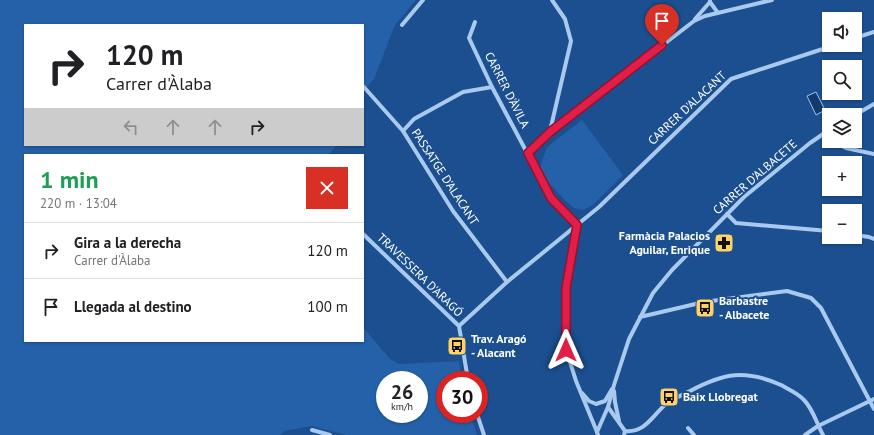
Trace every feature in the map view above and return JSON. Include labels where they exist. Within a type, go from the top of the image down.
[{"type":"street","points":[[402,25],[423,0]]},
{"type":"street","points":[[550,132],[571,41],[565,19],[552,0]]},
{"type":"street","points":[[694,21],[718,13],[772,0]]},
{"type":"street","points":[[528,153],[550,132],[694,21],[710,1],[718,13]]},
{"type":"street","name":"CARRER D'ÀVILA","points":[[475,22],[469,38],[492,87],[551,198],[577,225]]},
{"type":"street","points":[[862,36],[874,32]]},
{"type":"street","name":"CARRER D'ALACANT","points":[[459,326],[507,282],[598,207],[730,79],[822,49]]},
{"type":"street","name":"PASSATGE D'ALACANT","points":[[364,87],[404,130],[453,210],[507,282]]},
{"type":"street","points":[[404,130],[414,119],[463,92],[492,87]]},
{"type":"street","points":[[862,111],[874,104]]},
{"type":"street","name":"CARRER D'ALBACETE","points":[[598,434],[629,339],[653,293],[672,270],[744,197],[822,135]]},
{"type":"street","points":[[846,148],[874,154]]},
{"type":"street","points":[[727,214],[736,223],[822,230]]},
{"type":"street","points":[[577,225],[566,288],[566,350],[579,389],[598,434]]},
{"type":"street","name":"TRAVESSERA D'ARAGÓ","points":[[364,235],[459,326],[466,371]]},
{"type":"street","points":[[862,236],[874,239]]},
{"type":"street","points":[[640,317],[704,302],[787,291],[810,298],[821,308],[872,400],[874,409]]},
{"type":"street","points":[[624,433],[632,432],[646,426],[664,406],[710,380],[727,376],[750,375],[769,380],[788,389],[804,400],[823,435]]},
{"type":"street","points":[[579,389],[589,401],[596,404],[605,401],[614,385]]},
{"type":"street","name":"CARRER D'ALBACETE","points":[[614,385],[615,402],[620,424],[624,433]]},
{"type":"street","points":[[805,435],[818,426],[872,400]]},
{"type":"street","name":"CARRER D'ALBACETE","points":[[608,407],[620,424]]},
{"type":"street","points":[[480,423],[484,435]]},
{"type":"street","points":[[688,428],[694,435]]},
{"type":"street","points":[[312,430],[330,435]]},
{"type":"shaded area","points":[[0,0],[416,0],[395,25],[374,79],[364,90],[364,24],[24,24],[24,146],[336,146],[329,154],[24,154],[24,342],[364,342],[364,328],[390,359],[399,364],[459,361],[461,371],[436,371],[436,423],[473,423],[477,435],[346,435],[312,426],[284,431],[280,435],[0,435]]},
{"type":"shaded area","points":[[816,92],[824,108],[822,108],[822,112],[816,115],[807,96]]},
{"type":"shaded area","points":[[582,120],[623,175],[593,205],[583,210],[574,208],[565,200],[550,184],[541,169],[541,164],[547,147]]},
{"type":"place","name":"Farmàcia Palacios Aguilar, Enrique","points":[[724,243]]},
{"type":"place","name":"Barbastre - Albacete","points":[[705,308]]},
{"type":"place","name":"Trav. Aragó - Alacant","points":[[457,346]]},
{"type":"place","name":"Baix Llobregat","points":[[669,397]]},
{"type":"route","points":[[566,350],[566,288],[577,225],[551,198],[528,153],[550,132],[662,45]]}]
